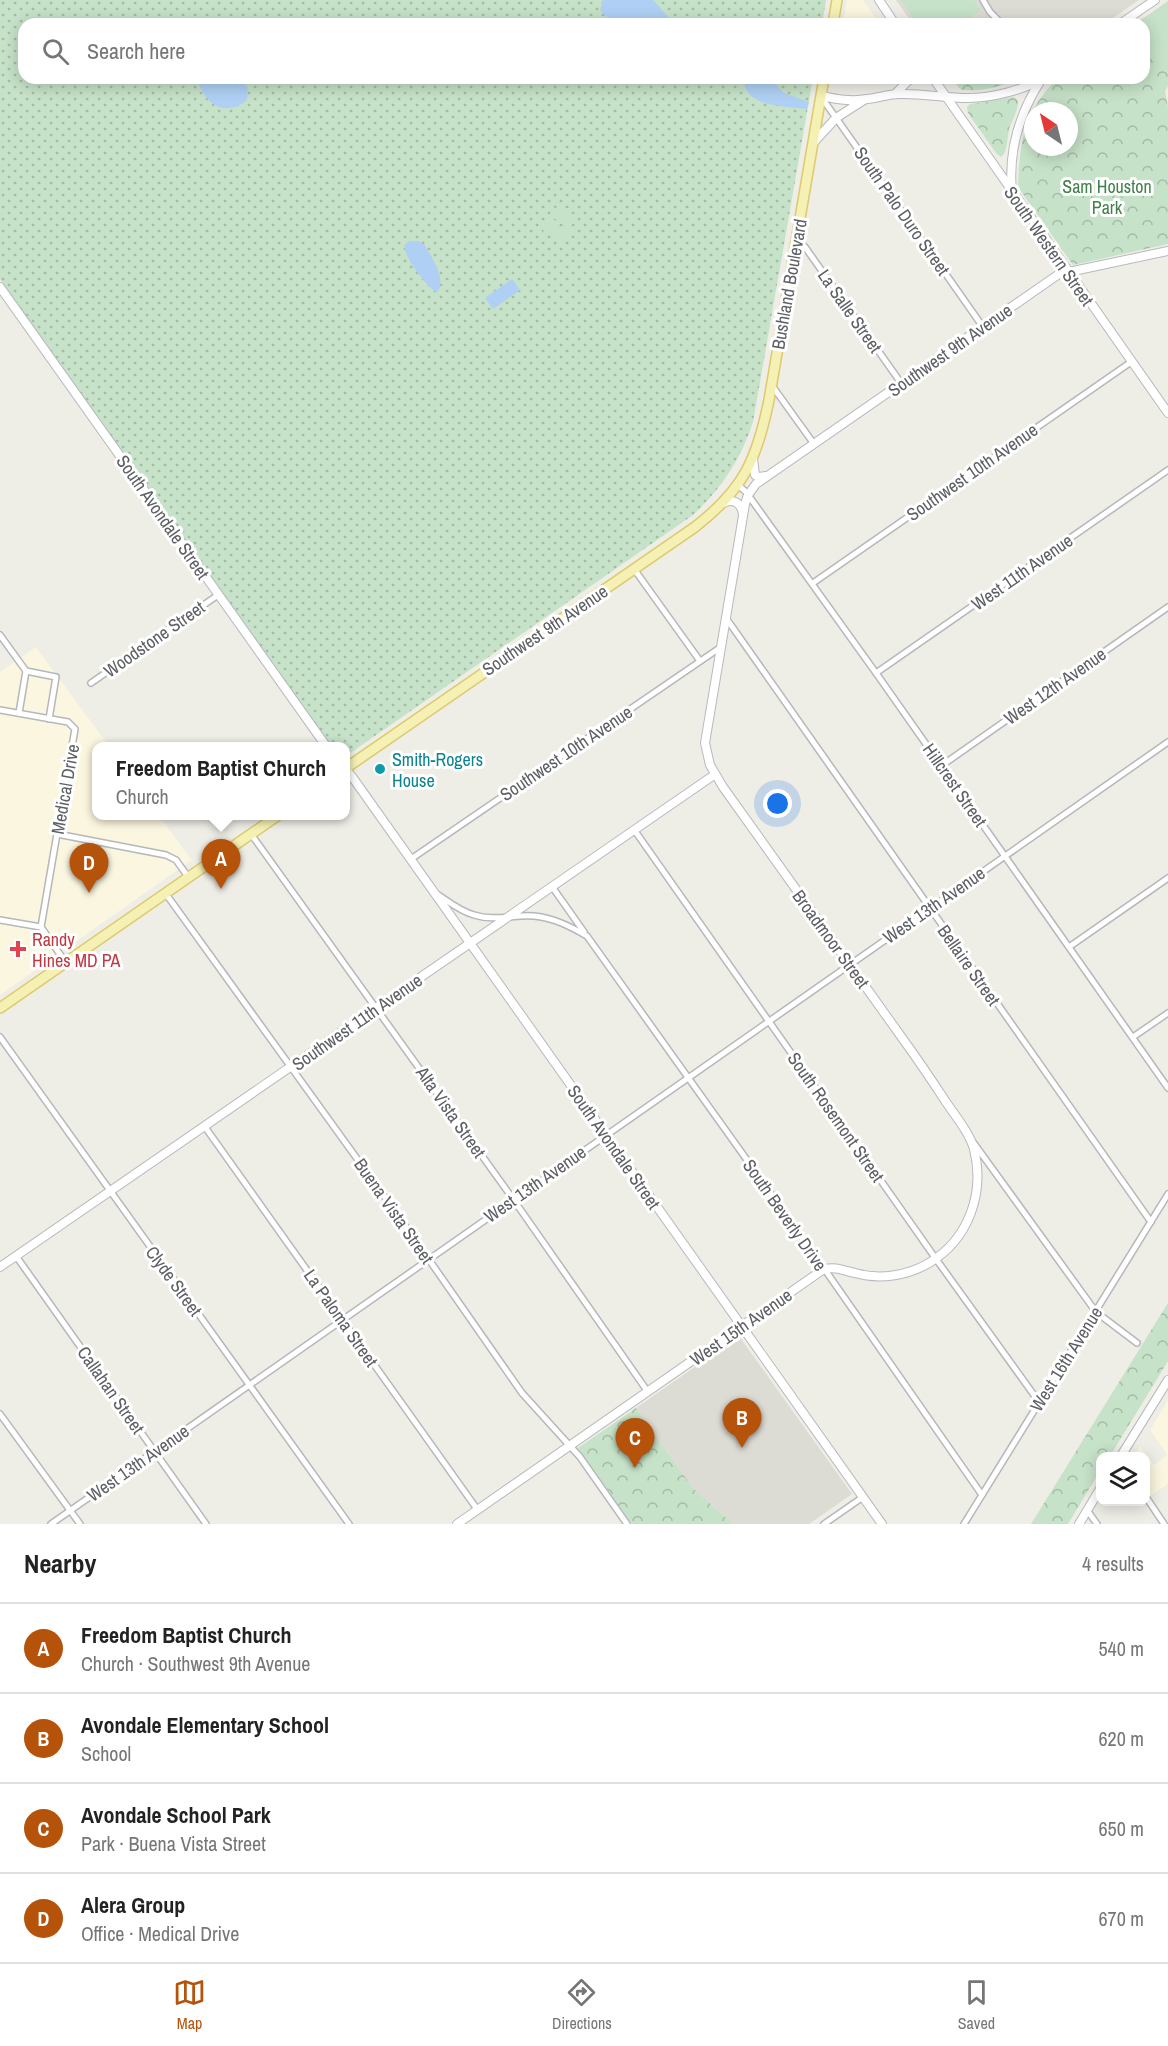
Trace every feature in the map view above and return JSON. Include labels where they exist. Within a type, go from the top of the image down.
[{"type":"main road","points":[[834,18],[837,0]]},
{"type":"main road","name":"Bushland Boulevard","points":[[738,485],[753,459],[764,426],[823,84]]},
{"type":"main road","name":"Southwest 9th Avenue","points":[[350,766],[696,527],[728,502],[738,485]]},
{"type":"main road","points":[[0,1008],[272,820]]},
{"type":"street","points":[[879,0],[891,18]]},
{"type":"street","points":[[984,0],[996,18]]},
{"type":"street","points":[[1129,18],[1155,0]]},
{"type":"street","points":[[895,94],[905,84]]},
{"type":"street","name":"South Western Street","points":[[937,84],[1168,413]]},
{"type":"street","points":[[821,96],[864,100],[895,94],[966,98],[986,96],[1026,84]]},
{"type":"street","points":[[1012,193],[1011,161],[1015,136],[1029,99],[1040,84]]},
{"type":"street","name":"South Palo Duro Street","points":[[821,96],[983,327]]},
{"type":"street","points":[[812,146],[824,129],[836,118],[864,100]]},
{"type":"street","name":"La Salle Street","points":[[796,240],[805,247],[901,383]]},
{"type":"street","name":"Southwest 9th Avenue","points":[[747,493],[756,484],[1059,274],[1168,251]]},
{"type":"street","name":"South Avondale Street","points":[[0,287],[323,742]]},
{"type":"street","name":"Southwest 10th Avenue","points":[[813,583],[1131,362]]},
{"type":"street","points":[[772,385],[814,444]]},
{"type":"street","points":[[753,459],[755,475],[768,476]]},
{"type":"street","name":"West 11th Avenue","points":[[876,673],[1168,470]]},
{"type":"street","name":"Hillcrest Street","points":[[738,485],[747,493],[813,583],[1168,1088]]},
{"type":"street","points":[[728,502],[747,493]]},
{"type":"street","points":[[722,646],[747,493]]},
{"type":"street","points":[[728,502],[739,504],[743,517]]},
{"type":"street","points":[[634,569],[700,662]]},
{"type":"street","name":"Woodstone Street","points":[[91,683],[218,595]]},
{"type":"street","name":"West 12th Avenue","points":[[941,766],[1168,607]]},
{"type":"street","name":"Bellaire Street","points":[[726,618],[1151,1222]]},
{"type":"street","points":[[0,635],[26,671],[56,677],[49,719]]},
{"type":"street","name":"Southwest 10th Avenue","points":[[411,859],[722,646]]},
{"type":"street","name":"Broadmoor Street","points":[[722,646],[705,743],[714,775],[1096,1312],[1137,1343]]},
{"type":"street","points":[[19,713],[26,671]]},
{"type":"street","name":"Medical Drive","points":[[0,710],[71,724],[75,732],[41,927]]},
{"type":"street","name":"West 13th Avenue","points":[[51,1524],[1168,742]]},
{"type":"street","name":"South Avondale Street","points":[[350,775],[882,1524]]},
{"type":"street","name":"Southwest 11th Avenue","points":[[0,1267],[714,775]]},
{"type":"street","name":"South Rosemont Street","points":[[635,831],[1039,1402]]},
{"type":"street","points":[[57,834],[166,855],[176,860],[189,878]]},
{"type":"street","name":"Alta Vista Street","points":[[251,834],[513,1199],[648,1392]]},
{"type":"street","points":[[1069,947],[1168,878]]},
{"type":"street","name":"South Beverly Drive","points":[[553,888],[982,1495]]},
{"type":"street","name":"South Beverly Drive","points":[[435,893],[461,910],[475,915],[507,918],[535,916],[566,923],[587,936]]},
{"type":"street","name":"Buena Vista Street","points":[[166,894],[522,1393],[580,1457],[627,1524]]},
{"type":"street","points":[[0,920],[41,927],[66,963]]},
{"type":"street","points":[[1133,1037],[1168,1012]]},
{"type":"street","name":"Clyde Street","points":[[0,1037],[349,1524]]},
{"type":"street","name":"La Paloma Street","points":[[205,1127],[477,1509]]},
{"type":"street","name":"Broadmoor Street","points":[[936,1259],[957,1238],[968,1222],[974,1207],[977,1174],[973,1146],[966,1131]]},
{"type":"street","name":"West 16th Avenue","points":[[964,1524],[1168,1194]]},
{"type":"street","name":"Callahan Street","points":[[16,1256],[206,1524]]},
{"type":"street","points":[[824,1269],[837,1267],[855,1273],[885,1277],[915,1270],[936,1259]]},
{"type":"street","name":"West 15th Avenue","points":[[457,1524],[824,1269]]},
{"type":"street","points":[[1123,1452],[1168,1380]]},
{"type":"street","points":[[0,1414],[80,1524]]},
{"type":"street","points":[[1079,1524],[1096,1496]]},
{"type":"street","points":[[824,1524],[863,1497]]},
{"type":"street","points":[[1150,1503],[1164,1524]]},
{"type":"street","points":[[1087,1510],[1097,1524]]},
{"type":"shaded area","points":[[847,0],[863,0],[876,18],[844,18]]},
{"type":"shaded area","points":[[896,0],[1139,0],[1113,18],[909,18]]},
{"type":"shaded area","points":[[36,647],[106,742],[92,742],[92,820],[162,820],[192,860],[0,995],[0,672]]},
{"type":"shaded area","points":[[739,1336],[852,1494],[809,1524],[733,1524],[693,1488],[636,1408]]},
{"type":"shaded area","points":[[1168,1400],[1168,1484],[1150,1496],[1150,1460],[1154,1465],[1167,1455],[1150,1430]]},
{"type":"shaded area","points":[[1140,1446],[1144,1452],[1136,1452]]},
{"type":"green space","points":[[0,0],[826,0],[823,18],[18,18],[18,84],[812,84],[753,422],[729,473],[693,515],[350,753],[350,742],[328,742],[0,279]]},
{"type":"green space","points":[[901,0],[974,0],[981,10],[970,18],[914,18]]},
{"type":"green space","name":"Sam Houston Park","points":[[1168,1],[1168,86],[1165,91],[1168,107],[1168,244],[1073,265],[1018,185],[1024,136],[1024,156],[1078,156],[1078,102],[1038,102],[1052,84],[1150,84],[1150,18],[1144,18]]},
{"type":"green space","points":[[1168,6],[1168,53],[1162,57],[1150,40],[1150,19]]},
{"type":"green space","points":[[956,84],[1004,84],[983,90],[960,89]]},
{"type":"green space","points":[[1014,97],[1018,100],[1017,107],[1009,129],[1006,148],[1001,157],[968,113],[967,107],[970,104]]},
{"type":"green space","points":[[553,207],[576,215],[572,225],[549,217]]},
{"type":"green space","points":[[547,222],[571,230],[567,241],[543,232]]},
{"type":"green space","points":[[1168,1303],[1168,1361],[1112,1452],[1096,1452],[1096,1478],[1068,1524],[1031,1524]]},
{"type":"green space","points":[[636,1408],[693,1488],[733,1524],[632,1524],[578,1448]]},
{"type":"water","points":[[603,0],[653,0],[669,18],[609,18],[600,10]]},
{"type":"water","points":[[199,84],[245,84],[248,88],[247,100],[235,107],[223,108],[211,103]]},
{"type":"water","points":[[745,84],[776,84],[784,93],[809,102],[807,109],[767,104],[750,95]]},
{"type":"water","points":[[410,241],[424,244],[433,260],[440,279],[439,290],[436,292],[421,277],[407,256],[405,244]]},
{"type":"water","points":[[512,279],[520,290],[493,309],[485,298]]},
{"type":"place","name":"Smith-Rogers House","points":[[380,769]]},
{"type":"place","name":"Freedom Baptist Church","points":[[221,889]]},
{"type":"place","name":"Alera Group","points":[[89,893]]},
{"type":"place","name":"Randy Hines MD PA","points":[[18,949]]},
{"type":"place","name":"Avondale Elementary School","points":[[742,1448]]},
{"type":"place","name":"Avondale School Park","points":[[635,1468]]}]
